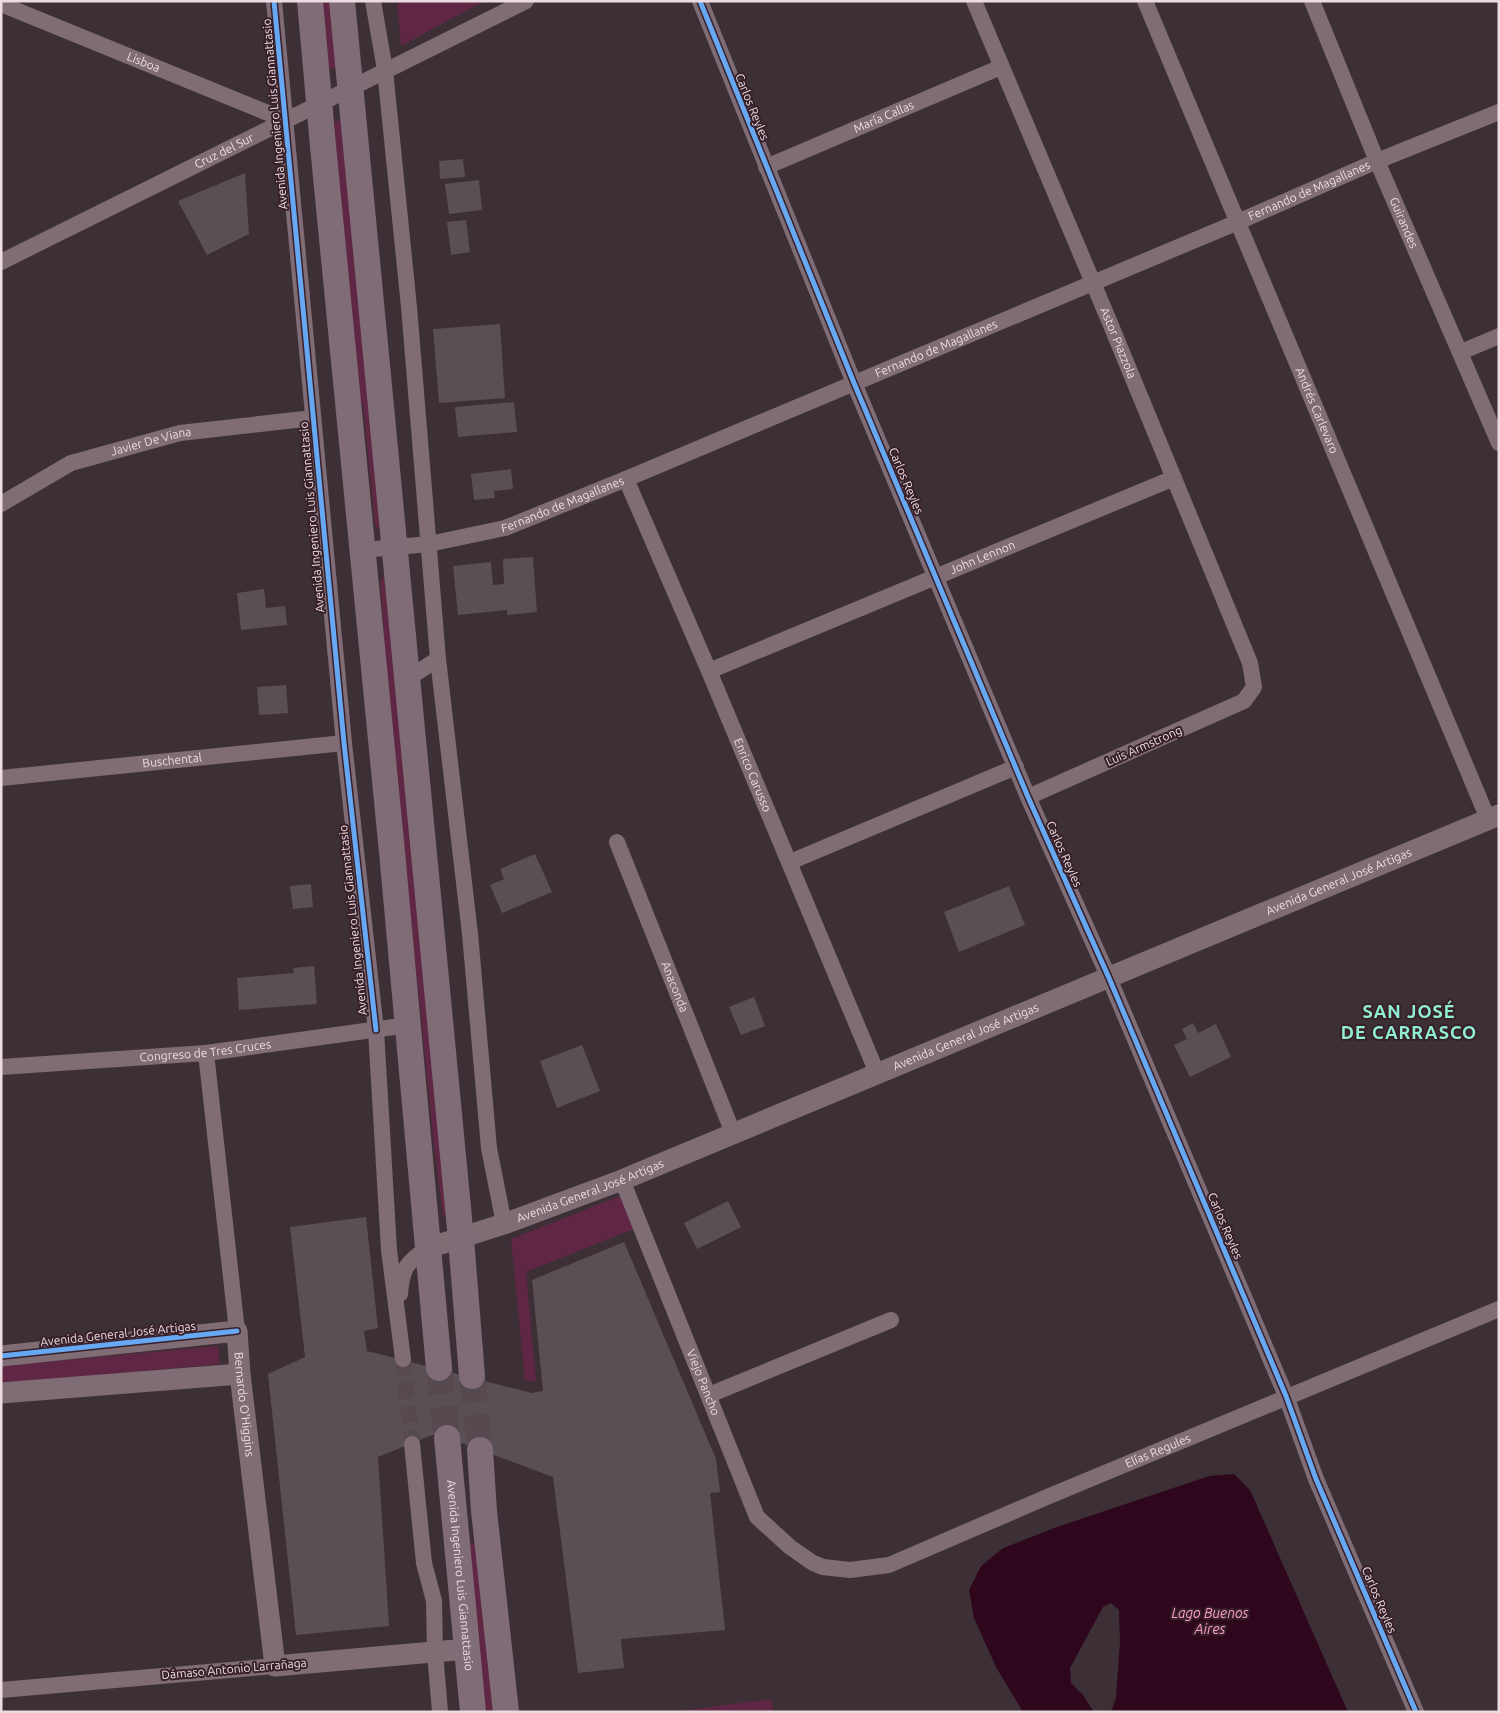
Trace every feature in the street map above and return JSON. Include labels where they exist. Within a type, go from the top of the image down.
[{"type":"main road","points":[[310,1],[439,1368]]},
{"type":"main road","points":[[342,1],[461,1239],[472,1376]]},
{"type":"main road","name":"Avenida Ingeniero Luis Giannattasio","points":[[447,1438],[473,1712]]},
{"type":"main road","points":[[480,1450],[484,1511],[506,1712]]},
{"type":"street","name":"Avenida Ingeniero Luis Giannattasio","points":[[274,1],[344,743],[376,1030],[389,1250],[403,1359]]},
{"type":"street","points":[[373,1],[385,70],[409,306],[438,659],[470,934],[489,1148],[504,1224]]},
{"type":"street","name":"Cruz del Sur","points":[[1,262],[526,1]]},
{"type":"street","name":"Carlos Reyles","points":[[700,1],[854,382],[1028,797],[1109,978],[1286,1396],[1316,1479],[1416,1712]]},
{"type":"street","name":"Astor Piazzola","points":[[974,1],[1250,663],[1254,687]]},
{"type":"street","name":"Andrés Carlevaro","points":[[1145,1],[1494,817]]},
{"type":"street","name":"Guirandes","points":[[1312,1],[1377,161],[1499,443]]},
{"type":"street","name":"Lisboa","points":[[1,4],[21,7],[285,120]]},
{"type":"street","name":"María Callas","points":[[766,167],[1001,67]]},
{"type":"street","name":"Fernando de Magallanes","points":[[363,550],[429,544],[505,528],[1238,222],[1377,161],[1499,112]]},
{"type":"street","points":[[1461,352],[1499,336]]},
{"type":"street","name":"Javier De Viana","points":[[1,504],[71,463],[180,433],[313,418]]},
{"type":"street","name":"John Lennon","points":[[709,671],[1174,478]]},
{"type":"street","name":"Enrico Carusso","points":[[626,479],[790,862],[877,1073]]},
{"type":"street","points":[[406,680],[438,659]]},
{"type":"street","name":"Luis Armstrong","points":[[1028,797],[1244,701],[1254,687]]},
{"type":"street","name":"Buschental","points":[[1,778],[344,743]]},
{"type":"street","points":[[790,862],[1016,767]]},
{"type":"street","name":"Avenida General José Artigas","points":[[428,1248],[504,1224],[622,1180],[1494,817]]},
{"type":"street","name":"Anaconda","points":[[617,842],[733,1133]]},
{"type":"street","name":"Congreso de Tres Cruces","points":[[1,1067],[206,1053],[408,1025]]},
{"type":"street","name":"Bernardo O'Higgins","points":[[206,1053],[237,1331],[240,1374],[275,1666]]},
{"type":"street","name":"Viejo Pancho","points":[[622,1180],[756,1517],[790,1547],[813,1563]]},
{"type":"street","points":[[397,1324],[400,1281],[405,1267],[413,1258],[428,1248]]},
{"type":"street","name":"Elías Regules","points":[[813,1563],[823,1568],[850,1570],[888,1565],[1286,1396],[1499,1309]]},
{"type":"street","points":[[709,1395],[891,1320]]},
{"type":"street","name":"Avenida General José Artigas","points":[[1,1356],[237,1331]]},
{"type":"street","points":[[1,1393],[240,1374]]},
{"type":"street","points":[[412,1444],[424,1563],[434,1601],[435,1652],[440,1712]]},
{"type":"street","name":"Dámaso Antonio Larrañaga","points":[[1,1690],[467,1649]]},
{"type":"shaded area","points":[[319,1],[333,1],[337,68],[329,69]]},
{"type":"shaded area","points":[[397,1],[484,1],[401,46]]},
{"type":"shaded area","points":[[342,120],[380,531],[375,525],[363,406],[357,389],[332,126],[334,122]]},
{"type":"shaded area","points":[[384,574],[450,1215],[443,1216],[404,870],[382,650],[384,630],[380,583]]},
{"type":"shaded area","points":[[620,1196],[634,1229],[526,1272],[536,1382],[525,1380],[511,1239]]},
{"type":"shaded area","points":[[218,1346],[220,1364],[1,1384],[1,1366]]},
{"type":"shaded area","points":[[467,1543],[476,1544],[496,1712],[483,1712]]},
{"type":"shaded area","points":[[772,1699],[773,1712],[671,1712]]},
{"type":"water","name":"Lago Buenos Aires","points":[[1234,1474],[1250,1490],[1348,1712],[1111,1712],[1116,1698],[1120,1642],[1119,1610],[1111,1603],[1103,1607],[1070,1668],[1071,1683],[1083,1695],[1095,1712],[1023,1712],[996,1667],[974,1618],[969,1590],[981,1566],[1003,1548],[1057,1527],[1209,1476]]},
{"type":"building","points":[[463,159],[465,177],[440,179],[439,161]]},
{"type":"building","points":[[245,173],[249,234],[207,255],[178,201]]},
{"type":"building","points":[[479,180],[482,210],[449,214],[445,184]]},
{"type":"building","points":[[466,220],[470,252],[451,255],[447,222]]},
{"type":"building","points":[[500,324],[505,398],[439,403],[433,329]]},
{"type":"building","points":[[514,402],[517,432],[458,437],[455,407]]},
{"type":"building","points":[[511,469],[513,489],[494,491],[495,498],[474,500],[471,474]]},
{"type":"building","points":[[533,557],[537,612],[507,615],[507,610],[458,615],[453,566],[491,562],[493,585],[504,584],[503,559]]},
{"type":"building","points":[[264,589],[266,608],[285,606],[287,625],[241,630],[237,593]]},
{"type":"building","points":[[286,685],[288,713],[259,715],[257,687]]},
{"type":"building","points":[[535,854],[552,892],[502,913],[490,885],[504,879],[500,869]]},
{"type":"building","points":[[311,884],[313,907],[293,909],[290,886]]},
{"type":"building","points":[[1009,886],[1025,925],[959,952],[944,912]]},
{"type":"building","points":[[314,966],[317,1004],[239,1010],[237,978],[294,973],[293,968]]},
{"type":"building","points":[[754,997],[765,1026],[741,1035],[729,1007]]},
{"type":"building","points":[[1193,1023],[1198,1033],[1216,1024],[1231,1057],[1190,1077],[1174,1045],[1187,1039],[1182,1029]]},
{"type":"building","points":[[582,1045],[600,1091],[557,1108],[540,1061]]},
{"type":"building","points":[[728,1201],[741,1227],[697,1249],[684,1223]]},
{"type":"building","points":[[366,1217],[378,1328],[364,1331],[367,1351],[532,1393],[543,1391],[532,1280],[624,1242],[716,1459],[720,1492],[710,1493],[725,1630],[621,1639],[624,1668],[578,1673],[553,1477],[440,1435],[432,1435],[378,1457],[389,1626],[296,1635],[268,1374],[305,1357],[290,1227]]},
{"type":"tunnel","points":[[403,1359],[412,1444]]},
{"type":"tunnel","points":[[439,1368],[447,1438]]},
{"type":"tunnel","points":[[472,1376],[480,1450]]},
{"type":"cycle path","points":[[274,1],[344,743],[376,1030]]},
{"type":"cycle path","points":[[700,1],[854,383],[1028,797],[1109,978],[1286,1396],[1316,1479],[1416,1712]]},
{"type":"cycle path","points":[[1,1356],[237,1331]]},
{"type":"district","name":"SAN JOSÉ DE CARRASCO","points":[[1409,1022]]}]
